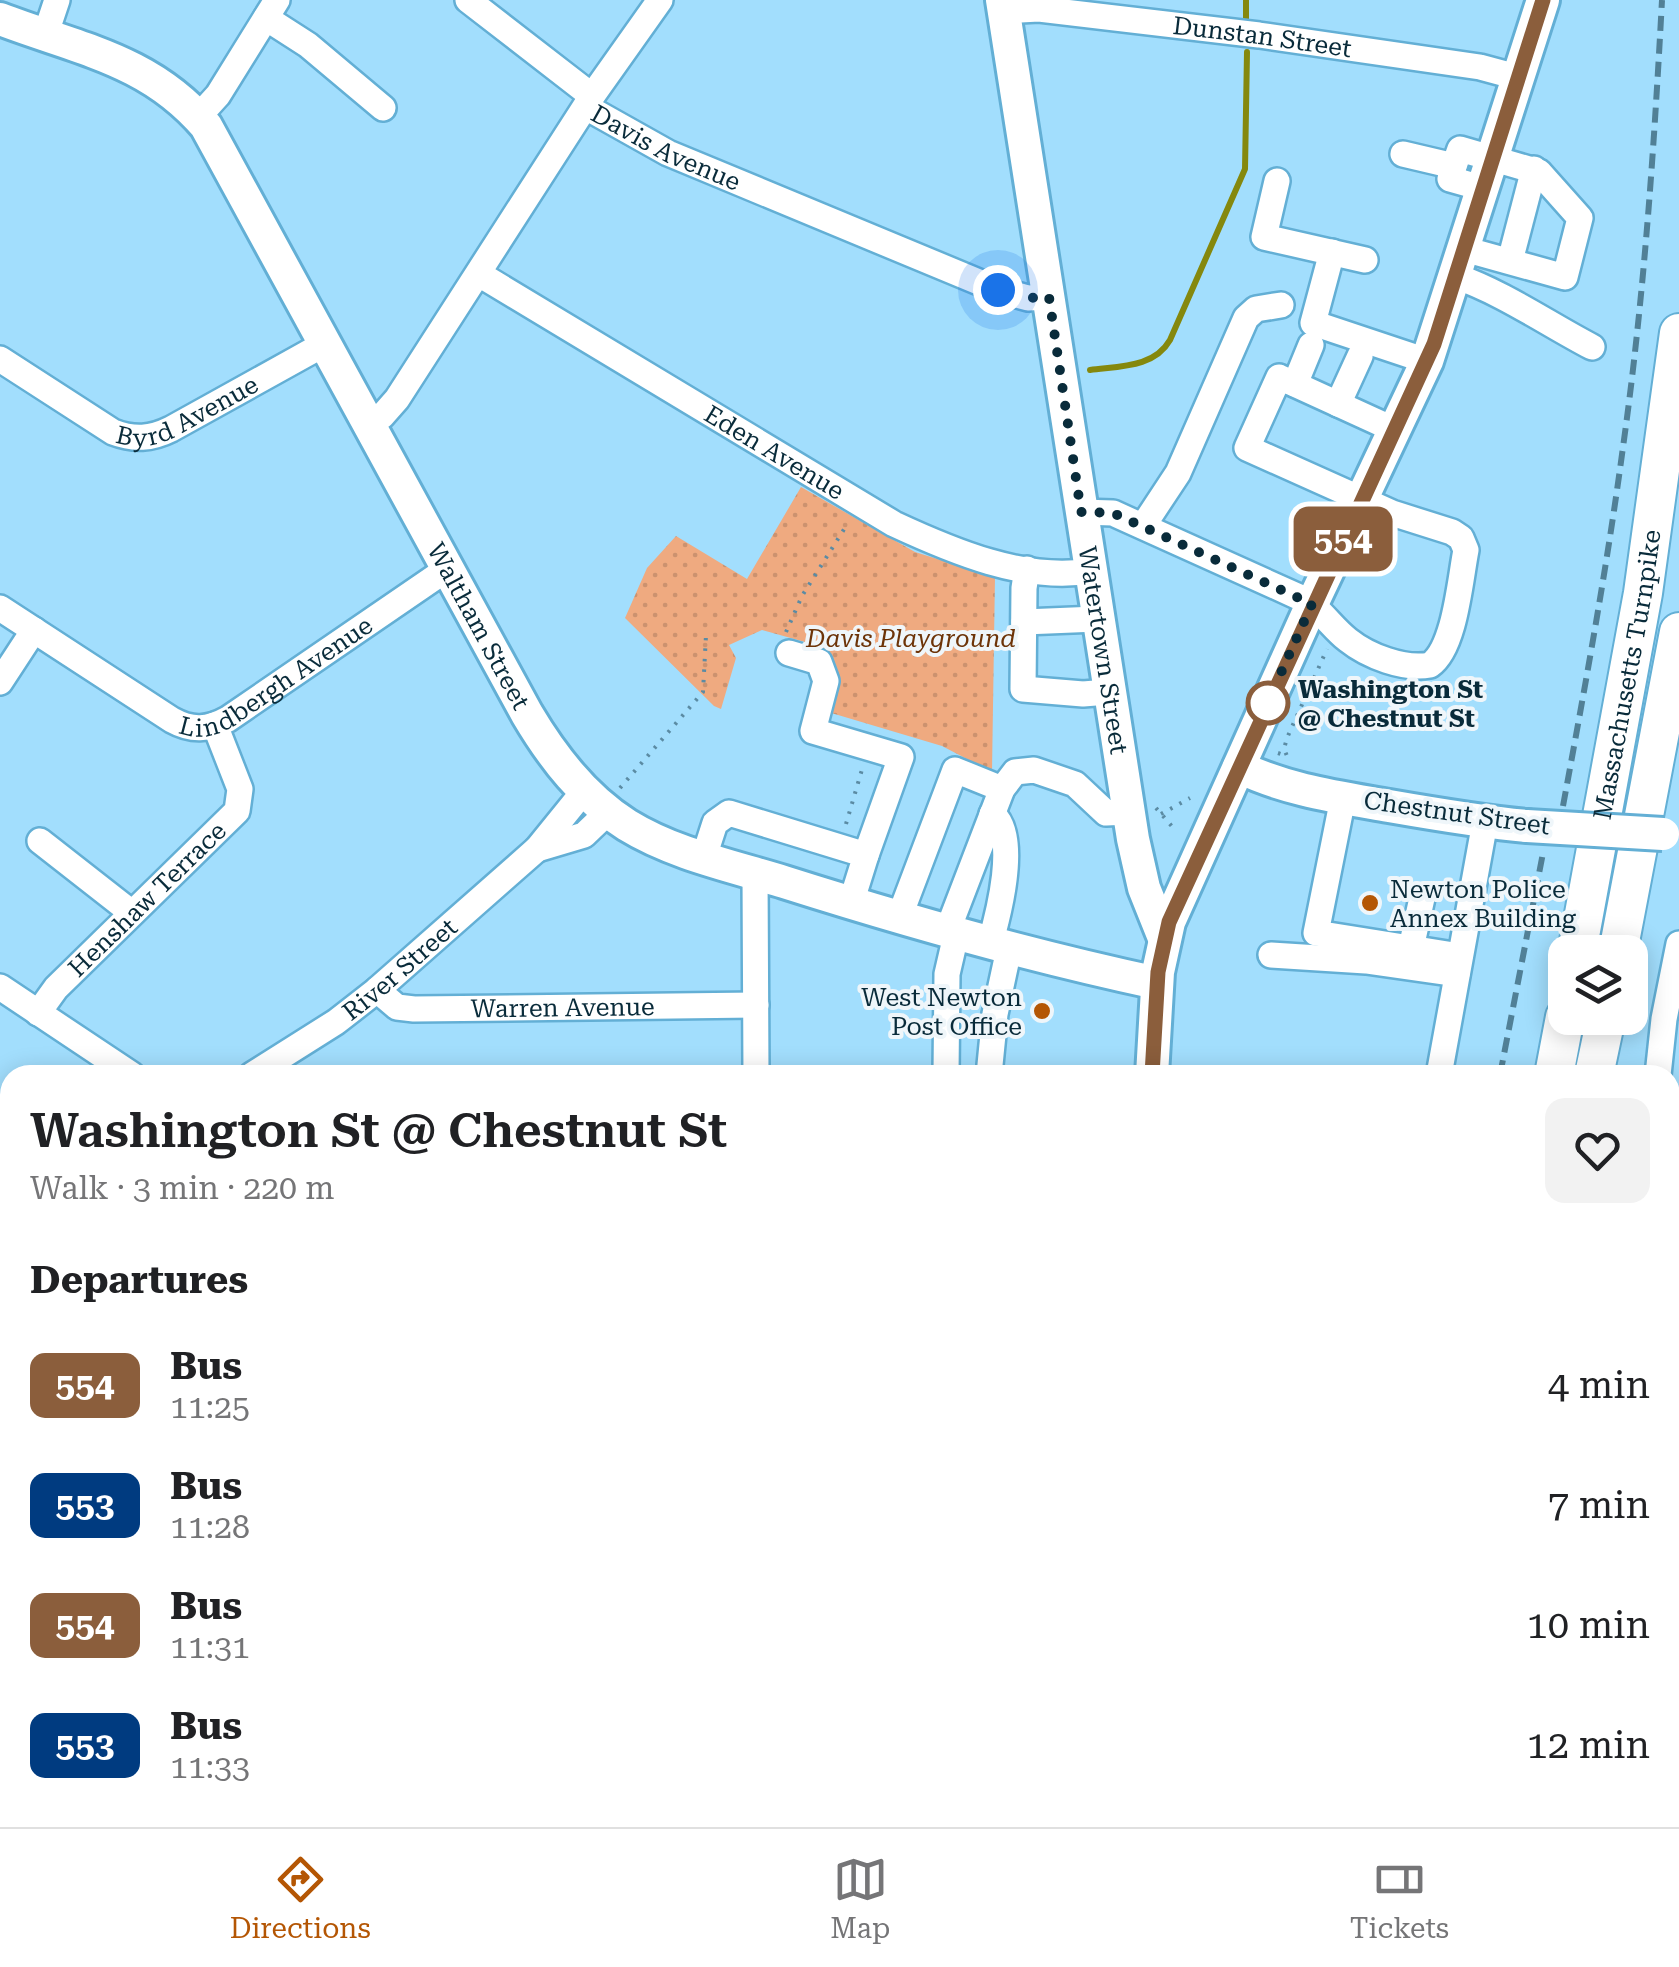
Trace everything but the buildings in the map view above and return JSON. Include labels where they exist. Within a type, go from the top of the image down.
[{"type":"highway","name":"Massachusetts Turnpike","points":[[1580,935],[1644,593],[1679,333]]},
{"type":"highway","name":"Massachusetts Turnpike","points":[[1621,935],[1679,632]]},
{"type":"highway","points":[[1556,1065],[1562,1035]]},
{"type":"highway","points":[[1596,1065],[1602,1035]]},
{"type":"main road","points":[[1153,1065],[1157,982],[1164,938],[1312,604],[1426,360],[1543,0]]},
{"type":"main road","name":"Watertown Street","points":[[1003,6],[1108,692],[1149,812],[1141,879],[1164,938]]},
{"type":"main road","name":"Waltham Street","points":[[0,19],[153,77],[198,117],[221,149],[534,727],[654,840],[999,947],[1157,982]]},
{"type":"main road","name":"Chestnut Street","points":[[1239,767],[1280,783],[1343,798],[1485,822],[1671,833]]},
{"type":"street","points":[[46,36],[57,0]]},
{"type":"street","points":[[468,0],[589,102],[660,0]]},
{"type":"street","name":"Dunstan Street","points":[[1003,6],[1259,35],[1480,67],[1517,77]]},
{"type":"street","points":[[198,117],[218,95],[271,9],[383,108]]},
{"type":"street","name":"Davis Avenue","points":[[369,423],[397,400],[589,102],[668,153],[998,290],[1028,298],[1049,297]]},
{"type":"street","points":[[1403,154],[1454,166],[1450,179],[1534,169]]},
{"type":"street","points":[[1510,261],[1534,169]]},
{"type":"street","points":[[1460,262],[1510,261],[1566,277],[1580,218],[1534,169]]},
{"type":"street","points":[[1277,181],[1264,237],[1365,260]]},
{"type":"street","points":[[1332,252],[1313,322],[1426,360]]},
{"type":"street","points":[[1460,262],[1533,316],[1592,347]]},
{"type":"street","name":"Eden Avenue","points":[[480,274],[876,515],[952,549],[1028,569],[1063,574],[1090,571]]},
{"type":"street","points":[[1142,526],[1178,473],[1246,318],[1256,309],[1282,304]]},
{"type":"street","name":"Byrd Avenue","points":[[0,359],[114,432],[132,438],[151,438],[326,344]]},
{"type":"street","points":[[1295,384],[1312,346]]},
{"type":"street","points":[[1338,404],[1360,356]]},
{"type":"street","points":[[1081,512],[1106,511],[1312,604],[1349,641],[1392,662],[1430,665],[1441,656],[1448,641],[1466,550],[1462,538],[1392,513],[1247,448],[1279,377],[1395,430]]},
{"type":"street","name":"Lindbergh Avenue","points":[[0,608],[178,723],[196,729],[215,725],[447,569]]},
{"type":"street","points":[[1028,569],[1024,689],[1108,692]]},
{"type":"street","points":[[1024,622],[1097,619]]},
{"type":"street","points":[[0,682],[34,630]]},
{"type":"street","points":[[790,653],[819,662],[826,681],[814,731],[901,757],[852,903]]},
{"type":"street","name":"Henshaw Terrace","points":[[38,1012],[56,988],[237,811],[241,795],[238,779],[215,725]]},
{"type":"street","points":[[900,918],[955,770],[1002,789]]},
{"type":"street","points":[[946,1065],[947,974],[952,933],[992,814],[1002,789],[1015,772],[1034,770],[1080,788],[1106,813],[1149,812]]},
{"type":"street","name":"River Street","points":[[268,1065],[336,1022],[376,990],[537,849],[584,835],[604,797]]},
{"type":"street","points":[[1343,798],[1316,934],[1411,948],[1459,965]]},
{"type":"street","points":[[704,857],[715,824],[730,814],[866,855]]},
{"type":"street","points":[[990,1065],[1004,890],[1002,830],[992,814]]},
{"type":"street","points":[[1441,1065],[1485,822]]},
{"type":"street","points":[[40,841],[132,913]]},
{"type":"street","points":[[755,873],[756,1065]]},
{"type":"street","points":[[1411,948],[1422,898]]},
{"type":"street","points":[[1659,1065],[1679,944]]},
{"type":"street","points":[[1271,955],[1459,965]]},
{"type":"street","points":[[0,987],[117,1065]]},
{"type":"street","name":"Warren Avenue","points":[[376,990],[397,1006],[414,1009],[756,1004]]},
{"type":"path","points":[[1286,756],[1286,738],[1334,634]]},
{"type":"path","points":[[604,797],[703,692],[706,635]]},
{"type":"path","points":[[1149,812],[1190,798]]},
{"type":"path","points":[[1149,812],[1176,831]]},
{"type":"green space","name":"Davis Playground","points":[[801,487],[915,552],[995,577],[992,772],[942,746],[828,712],[838,676],[823,647],[762,630],[729,645],[736,658],[721,709],[625,618],[647,568],[676,536],[747,579]]},
{"type":"waterway","points":[[1246,0],[1246,19]]},
{"type":"waterway","points":[[1090,370],[1145,361],[1170,340],[1245,169],[1247,52]]},
{"type":"railway","points":[[1563,806],[1603,582],[1637,335],[1662,0]]},
{"type":"railway","points":[[1502,1065],[1543,853]]},
{"type":"bus line","name":"554","points":[[1153,1065],[1160,953],[1169,922],[1434,344],[1543,0]]},
{"type":"place","name":"Washington St @ Chestnut St","points":[[1268,703]]},
{"type":"place","name":"Newton Police Annex Building","points":[[1370,903]]},
{"type":"place","name":"West Newton Post Office","points":[[1042,1011]]},
{"type":"route","points":[[998,290],[1028,298],[1049,297],[1081,512],[1113,513],[1312,604],[1266,706],[1268,703]]}]
